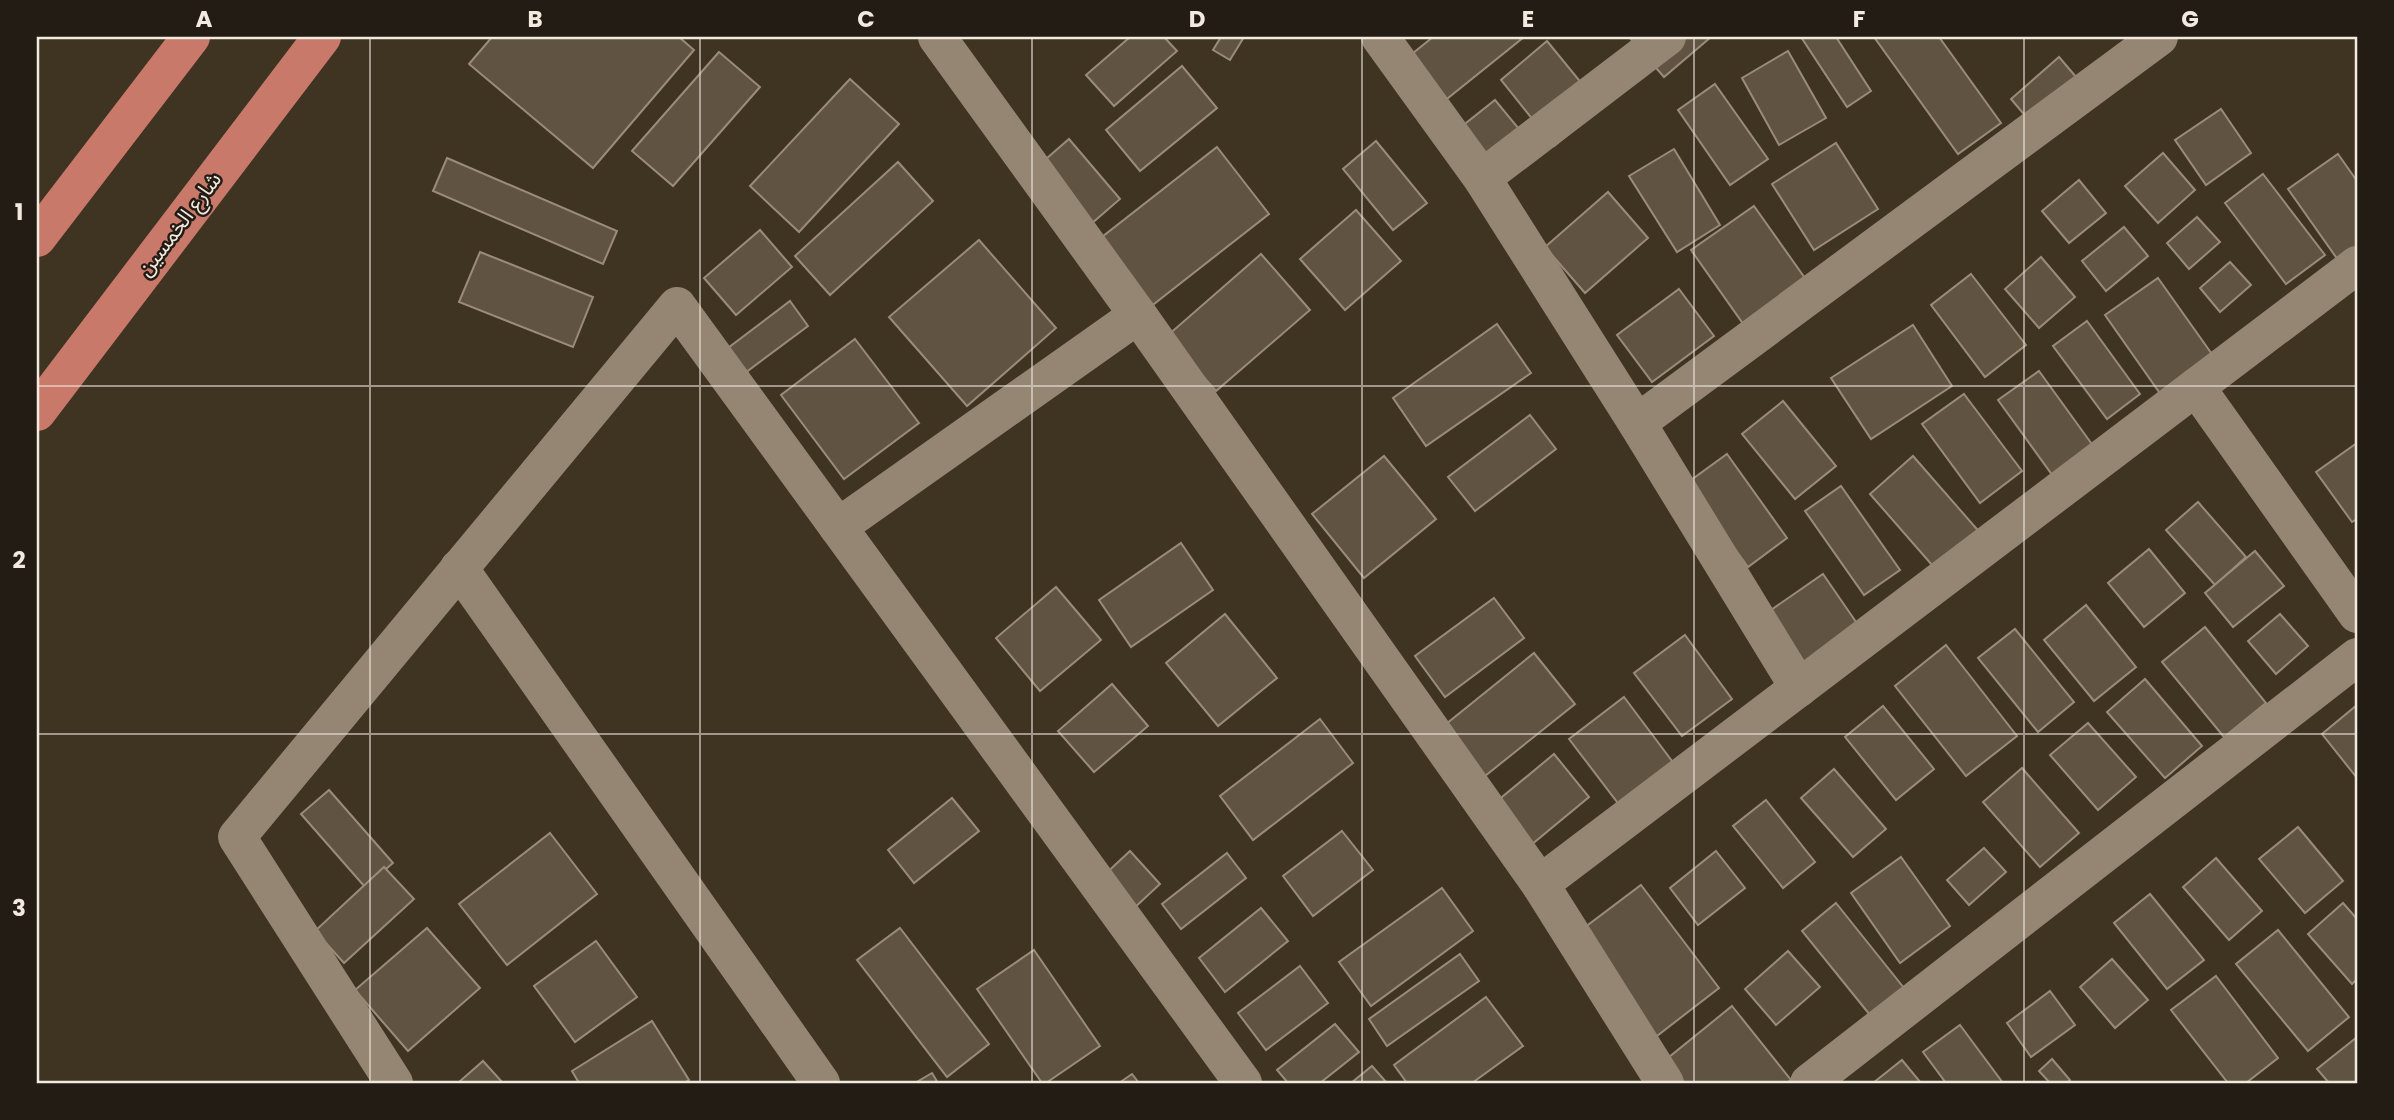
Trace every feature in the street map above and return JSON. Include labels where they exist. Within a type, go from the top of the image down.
[{"type":"main road","points":[[37,238],[191,37]]},
{"type":"main road","name":"شارع الخمسين","points":[[37,412],[321,37]]},
{"type":"street","points":[[937,37],[1138,315],[1540,884],[1665,1083]]},
{"type":"street","points":[[1380,37],[1482,178],[1637,423],[1799,688]]},
{"type":"street","points":[[1482,178],[1667,37]]},
{"type":"street","points":[[1637,423],[2159,37]]},
{"type":"street","points":[[1540,884],[2357,265]]},
{"type":"street","points":[[394,1083],[237,837],[677,306],[1243,1083]]},
{"type":"street","points":[[838,527],[1138,315]]},
{"type":"street","points":[[2196,387],[2357,614]]},
{"type":"street","points":[[459,568],[821,1083]]},
{"type":"street","points":[[1809,1083],[2357,657]]},
{"type":"building","points":[[492,37],[679,37],[694,50],[593,168],[469,64]]},
{"type":"building","points":[[1130,37],[1164,37],[1177,51],[1114,106],[1086,75]]},
{"type":"building","points":[[1221,37],[1244,37],[1230,60],[1213,50]]},
{"type":"building","points":[[1433,37],[1524,37],[1443,102],[1407,58]]},
{"type":"building","points":[[1629,37],[1711,37],[1664,77]]},
{"type":"building","points":[[1801,37],[1836,37],[1871,91],[1847,107]]},
{"type":"building","points":[[1874,37],[1939,37],[2001,123],[1958,154]]},
{"type":"building","points":[[1547,41],[1601,107],[1554,146],[1501,80]]},
{"type":"building","points":[[1788,51],[1826,118],[1779,145],[1742,78]]},
{"type":"building","points":[[719,52],[760,87],[673,186],[632,151]]},
{"type":"building","points":[[2059,57],[2094,98],[2046,140],[2011,99]]},
{"type":"building","points":[[1182,66],[1217,108],[1140,171],[1106,130]]},
{"type":"building","points":[[850,79],[899,124],[799,232],[750,186]]},
{"type":"building","points":[[1715,84],[1768,159],[1730,185],[1678,110]]},
{"type":"building","points":[[1495,100],[1533,146],[1490,182],[1451,135]]},
{"type":"building","points":[[2221,109],[2251,153],[2206,185],[2175,140]]},
{"type":"building","points":[[1069,139],[1120,199],[1091,224],[1039,165]]},
{"type":"building","points":[[1376,141],[1427,203],[1393,230],[1343,169]]},
{"type":"building","points":[[1836,143],[1878,209],[1814,250],[1772,184]]},
{"type":"building","points":[[1217,147],[1269,214],[1145,311],[1093,244]]},
{"type":"building","points":[[1674,149],[1720,225],[1677,252],[1629,176]]},
{"type":"building","points":[[2163,153],[2195,190],[2158,223],[2125,186]]},
{"type":"building","points":[[2338,154],[2357,181],[2357,287],[2288,189]]},
{"type":"building","points":[[447,158],[617,231],[603,264],[433,191]]},
{"type":"building","points":[[898,162],[933,201],[830,295],[795,256]]},
{"type":"building","points":[[2263,174],[2325,255],[2286,284],[2225,203]]},
{"type":"building","points":[[2079,180],[2106,213],[2069,243],[2042,211]]},
{"type":"building","points":[[1608,192],[1648,238],[1585,293],[1545,247]]},
{"type":"building","points":[[1754,206],[1807,281],[1744,325],[1691,250]]},
{"type":"building","points":[[1356,210],[1401,261],[1345,310],[1300,259]]},
{"type":"building","points":[[2197,217],[2220,242],[2189,269],[2167,243]]},
{"type":"building","points":[[2124,227],[2148,256],[2106,291],[2082,261]]},
{"type":"building","points":[[760,230],[792,267],[736,315],[704,278]]},
{"type":"building","points":[[979,240],[1056,328],[967,406],[889,317]]},
{"type":"building","points":[[480,252],[593,297],[573,347],[459,302]]},
{"type":"building","points":[[1261,254],[1310,310],[1216,391],[1167,336]]},
{"type":"building","points":[[2041,257],[2075,297],[2039,328],[2005,289]]},
{"type":"building","points":[[2230,262],[2251,285],[2220,312],[2200,288]]},
{"type":"building","points":[[1971,274],[2026,345],[1985,377],[1931,305]]},
{"type":"building","points":[[2158,278],[2231,381],[2178,419],[2105,315]]},
{"type":"building","points":[[1679,289],[1714,336],[1652,382],[1617,335]]},
{"type":"building","points":[[790,301],[808,326],[745,373],[728,348]]},
{"type":"building","points":[[2087,321],[2140,394],[2107,419],[2053,346]]},
{"type":"building","points":[[1497,324],[1531,373],[1426,446],[1393,398]]},
{"type":"building","points":[[1913,325],[1952,386],[1871,439],[1831,378]]},
{"type":"building","points":[[855,339],[919,423],[844,479],[781,395]]},
{"type":"building","points":[[2039,371],[2099,454],[2058,483],[1998,400]]},
{"type":"building","points":[[1964,394],[2022,471],[1980,503],[1922,424]]},
{"type":"building","points":[[1783,401],[1836,466],[1795,499],[1742,434]]},
{"type":"building","points":[[1530,415],[1556,449],[1475,511],[1448,477]]},
{"type":"building","points":[[2357,443],[2357,519],[2352,522],[2316,472]]},
{"type":"building","points":[[1727,454],[1787,538],[1748,567],[1687,483]]},
{"type":"building","points":[[1384,456],[1436,519],[1364,578],[1312,514]]},
{"type":"building","points":[[1913,456],[1982,535],[1939,573],[1870,494]]},
{"type":"building","points":[[1841,486],[1900,570],[1864,595],[1805,511]]},
{"type":"building","points":[[2198,502],[2246,557],[2215,585],[2166,530]]},
{"type":"building","points":[[1181,543],[1213,590],[1131,647],[1099,600]]},
{"type":"building","points":[[2149,549],[2185,593],[2144,627],[2108,583]]},
{"type":"building","points":[[2255,551],[2284,586],[2233,627],[2205,593]]},
{"type":"building","points":[[1823,574],[1876,651],[1810,696],[1758,619]]},
{"type":"building","points":[[1056,587],[1101,640],[1040,691],[996,638]]},
{"type":"building","points":[[1494,598],[1524,638],[1445,697],[1415,656]]},
{"type":"building","points":[[2086,605],[2136,667],[2094,701],[2044,640]]},
{"type":"building","points":[[1225,614],[1277,678],[1218,726],[1166,663]]},
{"type":"building","points":[[2280,614],[2308,646],[2276,674],[2248,641]]},
{"type":"building","points":[[2205,627],[2266,703],[2224,737],[2162,662]]},
{"type":"building","points":[[2015,629],[2074,702],[2038,732],[1978,658]]},
{"type":"building","points":[[1685,635],[1732,699],[1682,736],[1634,673]]},
{"type":"building","points":[[1946,645],[2017,736],[1966,776],[1895,686]]},
{"type":"building","points":[[1534,653],[1575,704],[1470,788],[1430,737]]},
{"type":"building","points":[[2145,679],[2202,746],[2165,778],[2107,712]]},
{"type":"building","points":[[1112,684],[1148,726],[1094,772],[1058,731]]},
{"type":"building","points":[[1624,697],[1681,773],[1627,815],[1569,739]]},
{"type":"building","points":[[2357,705],[2357,778],[2322,734]]},
{"type":"building","points":[[1883,706],[1934,769],[1896,800],[1845,737]]},
{"type":"building","points":[[1320,719],[1353,763],[1253,840],[1220,796]]},
{"type":"building","points":[[2088,723],[2136,777],[2098,810],[2050,755]]},
{"type":"building","points":[[1554,754],[1589,797],[1531,845],[1496,802]]},
{"type":"building","points":[[2022,768],[2079,833],[2040,867],[1983,802]]},
{"type":"building","points":[[1834,769],[1886,829],[1853,857],[1801,798]]},
{"type":"building","points":[[329,790],[393,863],[365,887],[301,814]]},
{"type":"building","points":[[952,798],[979,831],[914,883],[888,850]]},
{"type":"building","points":[[1766,800],[1815,862],[1783,888],[1733,826]]},
{"type":"building","points":[[2298,827],[2343,881],[2305,913],[2259,859]]},
{"type":"building","points":[[1342,831],[1373,870],[1313,916],[1283,876]]},
{"type":"building","points":[[550,833],[597,894],[507,965],[459,904]]},
{"type":"building","points":[[1984,848],[2006,872],[1969,905],[1947,880]]},
{"type":"building","points":[[1130,851],[1160,884],[1132,910],[1101,878]]},
{"type":"building","points":[[1716,851],[1745,888],[1698,925],[1670,888]]},
{"type":"building","points":[[1227,853],[1246,878],[1181,929],[1162,904]]},
{"type":"building","points":[[1901,857],[1950,926],[1900,963],[1851,893]]},
{"type":"building","points":[[2216,858],[2262,911],[2229,940],[2183,887]]},
{"type":"building","points":[[384,867],[414,899],[344,963],[315,931]]},
{"type":"building","points":[[1641,885],[1719,988],[1644,1046],[1564,943]]},
{"type":"building","points":[[1442,888],[1473,931],[1371,1006],[1339,962]]},
{"type":"building","points":[[2150,894],[2204,960],[2167,989],[2114,923]]},
{"type":"building","points":[[1836,903],[1904,988],[1870,1015],[1802,931]]},
{"type":"building","points":[[2343,903],[2357,919],[2357,979],[2352,984],[2308,934]]},
{"type":"building","points":[[1261,908],[1288,941],[1225,992],[1199,958]]},
{"type":"building","points":[[427,928],[480,988],[408,1051],[355,990]]},
{"type":"building","points":[[900,928],[989,1044],[947,1077],[857,960]]},
{"type":"building","points":[[2278,930],[2349,1017],[2308,1051],[2236,964]]},
{"type":"building","points":[[596,941],[637,997],[575,1042],[534,986]]},
{"type":"building","points":[[1034,950],[1100,1046],[1046,1083],[1042,1083],[977,989]]},
{"type":"building","points":[[1788,951],[1820,987],[1776,1025],[1745,989]]},
{"type":"building","points":[[1460,954],[1479,981],[1387,1046],[1369,1019]]},
{"type":"building","points":[[2112,959],[2148,1000],[2115,1028],[2080,987]]},
{"type":"building","points":[[1300,966],[1328,1003],[1266,1050],[1238,1013]]},
{"type":"building","points":[[2216,976],[2278,1058],[2246,1083],[2228,1083],[2171,1010]]},
{"type":"building","points":[[2050,991],[2075,1025],[2031,1057],[2007,1023]]},
{"type":"building","points":[[1486,997],[1523,1046],[1472,1083],[1407,1083],[1394,1065]]},
{"type":"building","points":[[1732,1006],[1791,1080],[1786,1083],[1680,1083],[1663,1062]]},
{"type":"building","points":[[652,1021],[689,1080],[684,1083],[579,1083],[572,1071]]},
{"type":"building","points":[[1335,1024],[1359,1052],[1320,1083],[1288,1083],[1277,1070]]},
{"type":"building","points":[[1960,1025],[2003,1083],[1946,1083],[1923,1052]]},
{"type":"building","points":[[2357,1037],[2357,1083],[2329,1083],[2317,1069]]},
{"type":"building","points":[[2052,1059],[2070,1080],[2066,1083],[2050,1083],[2039,1071]]},
{"type":"building","points":[[1902,1060],[1921,1083],[1873,1083]]},
{"type":"building","points":[[483,1061],[503,1083],[459,1082]]},
{"type":"building","points":[[1372,1066],[1387,1083],[1351,1083]]},
{"type":"building","points":[[932,1073],[938,1083],[915,1083]]},
{"type":"building","points":[[1132,1074],[1139,1083],[1119,1083]]}]
